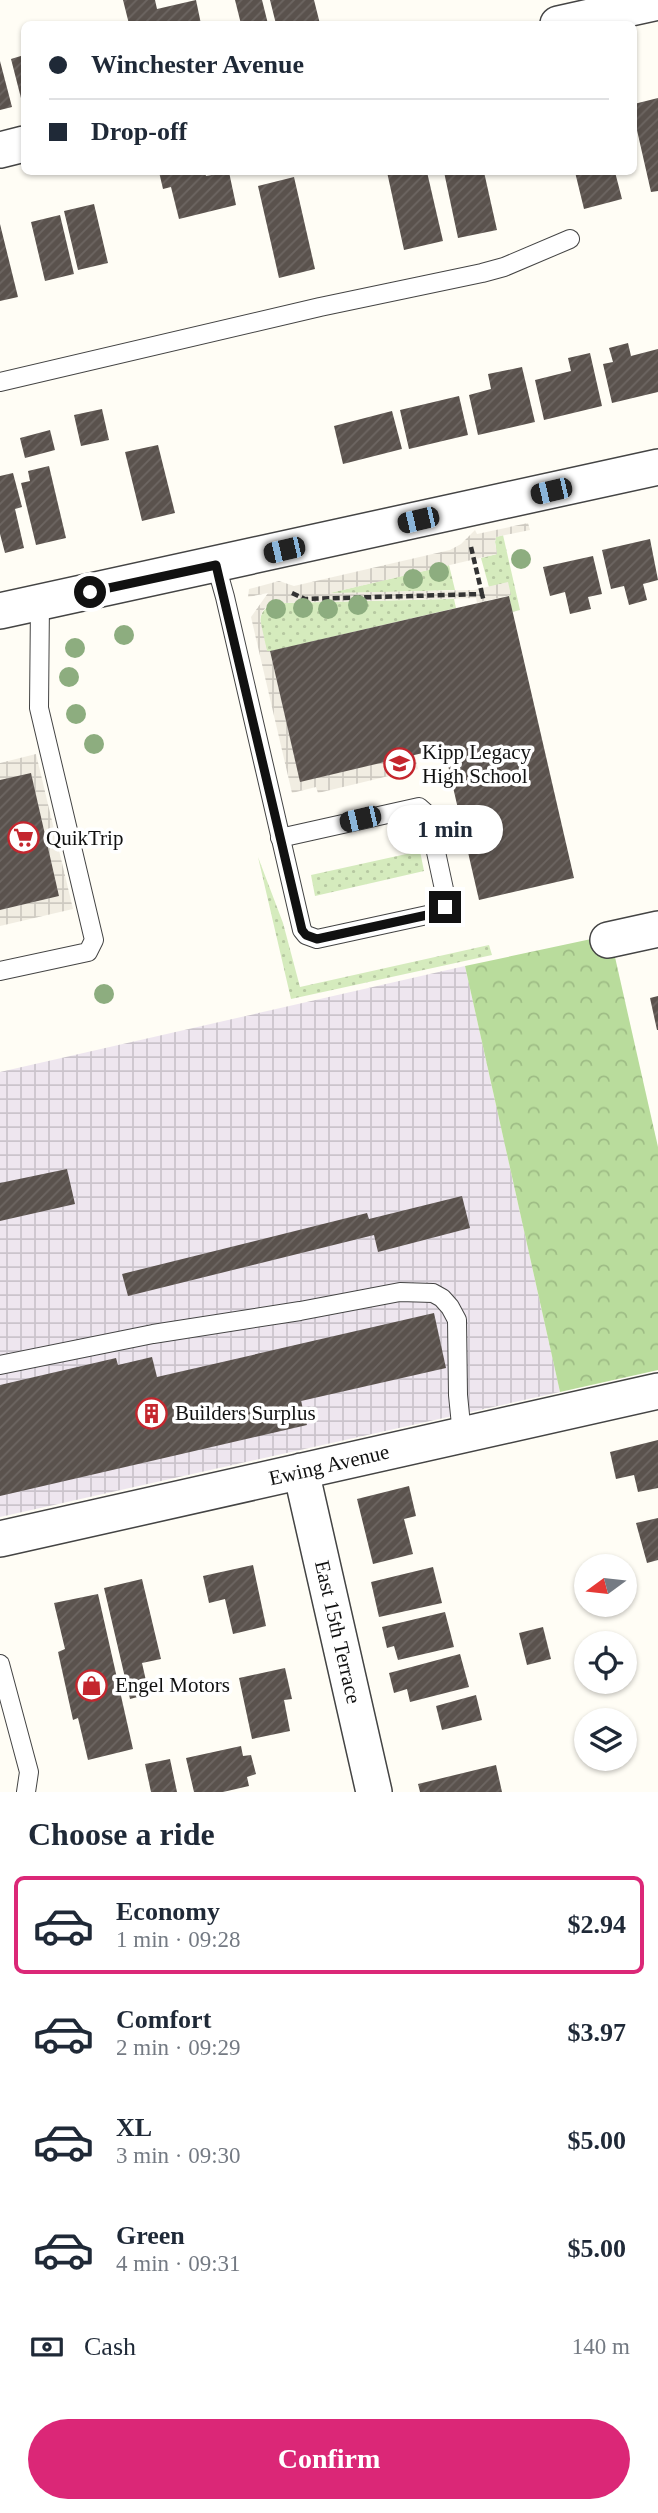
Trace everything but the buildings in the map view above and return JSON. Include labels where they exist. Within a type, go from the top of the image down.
[{"type":"street","points":[[572,21],[658,2]]},
{"type":"street","points":[[0,150],[21,145]]},
{"type":"street","points":[[0,611],[658,467]]},
{"type":"street","points":[[608,940],[658,929]]},
{"type":"street","name":"Ewing Avenue","points":[[0,1539],[658,1391]]},
{"type":"street","name":"East 15th Terrace","points":[[301,1471],[374,1792]]},
{"type":"lane","points":[[0,382],[320,307],[481,273],[504,267],[570,240]]},
{"type":"lane","points":[[216,565],[280,838],[302,930],[317,939],[441,912],[447,903],[428,815],[419,807],[280,838]]},
{"type":"lane","points":[[0,971],[88,952],[94,940],[39,708],[40,603]]},
{"type":"lane","points":[[0,1365],[153,1334],[390,1294],[418,1291],[433,1293],[442,1298],[457,1320],[457,1395],[462,1435]]},
{"type":"lane","points":[[0,1664],[29,1772],[26,1792]]},
{"type":"path","points":[[471,547],[484,602]]},
{"type":"path","points":[[292,593],[305,599],[482,594]]},
{"type":"shaded area","points":[[528,523],[530,530],[496,537],[497,554],[330,593],[474,590],[508,582],[511,595],[477,603],[476,598],[281,603],[267,606],[260,619],[300,781],[415,755],[418,769],[318,793],[316,787],[292,793],[251,617],[268,593],[248,597],[249,589],[279,581],[294,586],[450,550],[461,544],[475,530],[477,534]]},
{"type":"shaded area","points":[[36,754],[73,909],[0,926],[0,910],[59,896],[31,774],[0,780],[0,763]]},
{"type":"shaded area","points":[[465,966],[560,1392],[0,1517],[0,1072]]},
{"type":"green space","points":[[503,535],[520,610],[512,612],[507,583],[489,587],[481,558],[497,554],[496,537]]},
{"type":"green space","points":[[449,565],[455,590],[325,594]]},
{"type":"green space","points":[[454,599],[456,608],[267,652],[260,621],[265,609],[281,603]]},
{"type":"green space","points":[[420,851],[424,871],[315,896],[311,875]]},
{"type":"green space","points":[[258,857],[283,923],[300,987],[489,945],[492,955],[291,999]]},
{"type":"green space","points":[[610,935],[658,1147],[658,1370],[560,1392],[465,966]]},
{"type":"place","name":"Kipp Legacy High School","points":[[399,764]]},
{"type":"place","name":"QuikTrip","points":[[23,838]]},
{"type":"place","name":"Builders Surplus","points":[[152,1413]]},
{"type":"place","name":"Engel Motors","points":[[92,1685]]},
{"type":"route","points":[[90,592],[216,565],[302,930],[306,935],[317,939],[441,912],[445,907]]}]
